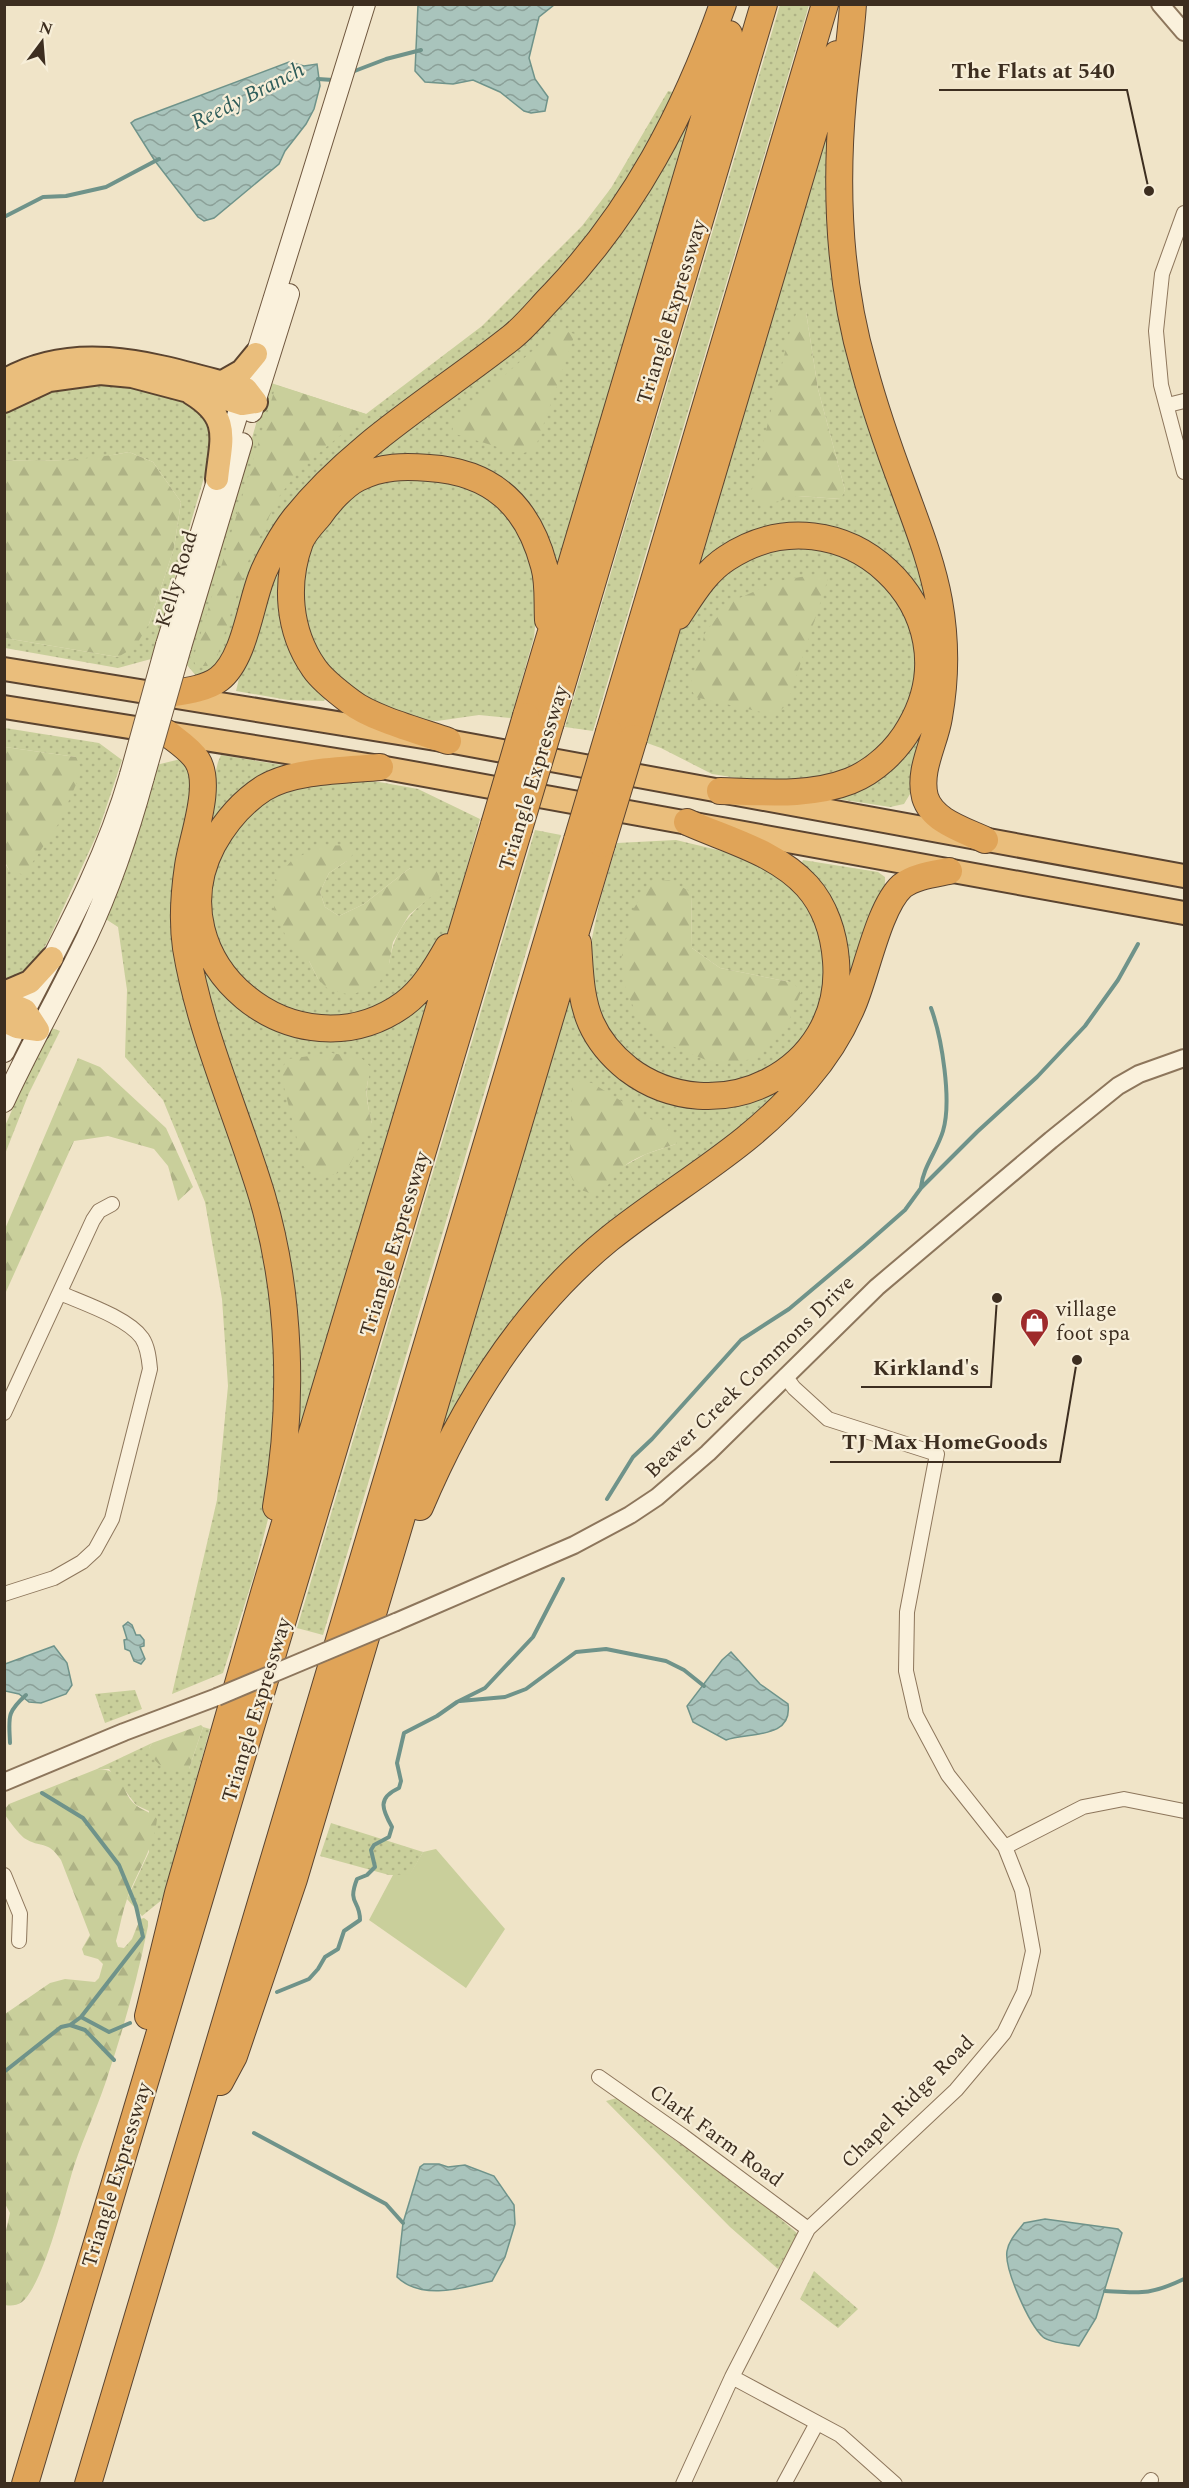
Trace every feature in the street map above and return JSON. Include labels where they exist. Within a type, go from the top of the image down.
[{"type":"highway","points":[[162,695],[196,688],[218,680],[234,665],[261,576],[294,519],[340,469],[514,335],[583,263],[640,183],[664,141],[687,97],[723,4]]},
{"type":"highway","points":[[123,2151],[123,2119],[178,1893],[264,1593],[738,4]]},
{"type":"highway","name":"Triangle Expressway","points":[[25,2484],[764,4]]},
{"type":"highway","points":[[193,2130],[234,2056],[260,1984],[382,1586],[577,926],[589,842],[609,732],[825,4]]},
{"type":"highway","points":[[88,2484],[193,2130],[589,842],[634,738],[852,4]]},
{"type":"highway","points":[[852,4],[840,147],[839,207],[846,278],[863,366],[893,461],[929,556],[939,601],[946,662],[939,719],[925,768],[923,786],[932,811],[985,840]]},
{"type":"highway","points":[[221,383],[242,372],[256,354]]},
{"type":"highway","points":[[4,381],[19,373],[57,362],[91,357],[133,360],[221,383],[248,398]]},
{"type":"highway","points":[[4,401],[49,380],[100,373],[132,376],[185,390],[248,398]]},
{"type":"highway","points":[[185,390],[210,407],[219,419],[223,435],[217,479]]},
{"type":"highway","points":[[448,741],[386,719],[352,703],[315,669],[300,644],[292,615],[291,580],[301,540],[326,506],[357,478],[397,466],[448,469],[483,480],[515,504],[532,532],[544,567],[548,642]]},
{"type":"highway","points":[[663,638],[694,590],[726,558],[748,546],[782,536],[814,536],[841,542],[873,558],[903,588],[916,612],[926,651],[926,685],[913,723],[903,740],[887,757],[868,771],[836,786],[792,793],[720,790]]},
{"type":"highway","points":[[4,669],[448,741],[1185,876]]},
{"type":"highway","points":[[4,707],[380,767],[1185,913]]},
{"type":"highway","points":[[166,733],[198,761],[203,778],[188,866],[184,913],[185,941],[197,1000],[262,1197],[274,1248],[282,1302],[288,1372],[285,1441],[264,1593]]},
{"type":"highway","points":[[380,767],[290,778],[265,787],[237,809],[222,828],[206,858],[200,887],[200,916],[219,970],[238,993],[266,1013],[294,1024],[319,1028],[342,1028],[368,1022],[403,1005],[417,992],[434,970],[466,916]]},
{"type":"highway","points":[[577,926],[580,980],[592,1026],[608,1049],[641,1078],[679,1094],[705,1098],[753,1090],[778,1077],[798,1061],[818,1037],[836,989],[834,941],[824,911],[807,886],[784,865],[762,853],[687,822]]},
{"type":"highway","points":[[382,1586],[451,1437],[492,1368],[519,1331],[552,1292],[609,1239],[748,1137],[788,1102],[817,1068],[852,1008],[883,919],[893,898],[903,886],[918,878],[949,871]]},
{"type":"highway","points":[[4,993],[30,982],[52,958]]},
{"type":"main road","name":"Kelly Road","points":[[4,1102],[18,1018],[87,937],[127,835],[137,776],[248,398],[256,354],[365,4]]},
{"type":"main road","name":"Kelly Road","points":[[174,646],[217,479],[292,283],[332,133],[350,53]]},
{"type":"main road","name":"Kelly Road","points":[[4,1052],[18,1018],[80,908],[137,776]]},
{"type":"street","points":[[1160,4],[1185,32]]},
{"type":"street","points":[[1185,213],[1169,251],[1158,294],[1156,351],[1161,385],[1180,439],[1185,472]]},
{"type":"street","points":[[1168,405],[1185,401]]},
{"type":"street","name":"Beaver Creek Commons Drive","points":[[4,1782],[396,1622],[574,1545],[630,1515],[684,1476],[877,1287],[1078,1117],[1118,1086],[1139,1074],[1185,1058]]},
{"type":"street","points":[[4,1413],[93,1220],[99,1211],[112,1204]]},
{"type":"street","points":[[4,1594],[54,1578],[82,1562],[95,1550],[112,1519],[150,1369],[148,1354],[142,1338],[125,1323],[60,1293]]},
{"type":"street","name":"Chapel Ridge Road","points":[[684,2484],[692,2460],[732,2377],[808,2229],[956,2090],[985,2057],[1012,2020],[1023,1992],[1033,1952],[1022,1890],[1005,1847],[948,1775],[916,1715],[906,1671],[907,1612],[937,1455],[828,1419],[794,1388],[785,1376]]},
{"type":"street","points":[[1005,1847],[1083,1807],[1124,1799],[1185,1811]]},
{"type":"street","points":[[4,1875],[20,1914],[19,1941]]},
{"type":"street","name":"Clark Farm Road","points":[[599,2077],[808,2229]]},
{"type":"street","points":[[732,2377],[840,2435],[895,2484]]},
{"type":"street","points":[[784,2484],[817,2422]]},
{"type":"green space","points":[[780,5],[809,5],[593,731],[565,727]]},
{"type":"green space","points":[[668,91],[678,93],[608,219],[506,331],[327,472],[215,674],[197,677],[187,665],[268,382],[366,414],[482,326],[582,226],[611,188]]},
{"type":"green space","points":[[830,97],[834,196],[935,621],[840,534],[704,564],[698,562]],"holes":[[[797,312],[806,312],[818,389],[845,490],[840,499],[798,496]]]},
{"type":"green space","points":[[699,101],[559,582],[496,482],[364,469],[366,455],[470,378]]},
{"type":"green space","points":[[797,312],[806,312],[818,389],[845,490],[841,499],[798,496],[772,503],[756,503],[751,493],[792,323]]},
{"type":"green space","points":[[560,330],[575,334],[535,449],[521,454],[452,433],[454,420],[539,345]]},
{"type":"green space","points":[[78,383],[112,383],[189,400],[216,429],[212,450],[151,659],[118,668],[5,648],[5,638],[118,657],[149,624],[174,548],[181,502],[153,462],[129,452],[91,459],[5,460],[4,411],[42,392]]},
{"type":"green space","points":[[276,385],[366,414],[300,469],[278,498],[246,566],[217,657],[207,666],[196,666],[193,659]]},
{"type":"green space","points":[[129,452],[153,462],[181,502],[174,548],[149,624],[135,647],[118,657],[5,638],[5,460],[67,460]]},
{"type":"green space","points":[[424,472],[490,493],[531,543],[538,598],[534,637],[511,718],[479,715],[437,721],[421,720],[361,700],[305,642],[297,581],[306,544],[362,485]]},
{"type":"green space","points":[[778,542],[861,557],[917,628],[913,710],[872,762],[819,784],[744,779],[712,774],[647,743],[681,627],[718,570]]},
{"type":"green space","points":[[285,546],[285,567],[327,696],[324,701],[288,700],[236,691],[257,606]]},
{"type":"green space","points":[[818,574],[828,579],[787,705],[774,715],[695,697],[690,686],[705,633],[728,603],[778,581]]},
{"type":"green space","points":[[921,722],[928,724],[910,794],[904,804],[890,807],[838,799],[838,794]]},
{"type":"green space","points":[[5,728],[99,743],[122,760],[98,832],[48,941],[27,977],[4,985],[4,862],[9,870],[76,757],[5,747]]},
{"type":"green space","points":[[5,747],[76,757],[82,771],[59,823],[24,875],[9,870],[5,862]]},
{"type":"green space","points":[[221,755],[288,766],[196,852],[218,762]]},
{"type":"green space","points":[[185,758],[197,780],[180,870],[266,1245],[280,1386],[269,1515],[254,1575],[223,1673],[172,1694],[217,1500],[228,1386],[222,1299],[205,1202],[163,1100],[125,1057],[127,990],[118,927],[101,916],[156,765]]},
{"type":"green space","points":[[332,778],[379,782],[418,789],[480,819],[452,921],[437,956],[414,987],[358,1018],[295,1018],[243,987],[209,929],[209,869],[220,842],[265,794]],"holes":[[[321,846],[347,861],[329,873],[320,892],[325,907],[339,916],[364,904],[410,868],[440,888],[406,921],[396,939],[389,964],[318,979],[309,961]]]},
{"type":"green space","points":[[535,830],[561,835],[323,1635],[297,1628]]},
{"type":"green space","points":[[676,840],[747,857],[798,884],[827,934],[821,1019],[790,1060],[715,1090],[642,1072],[598,1022],[589,968],[592,938],[600,900],[617,843]],"holes":[[[691,892],[692,948],[720,968],[790,982],[674,1047]]]},
{"type":"green space","points":[[351,845],[356,851],[347,861],[329,873],[320,892],[325,907],[339,916],[364,904],[410,868],[438,871],[441,888],[409,915],[393,942],[389,964],[378,985],[351,995],[329,990],[318,979],[309,961],[290,945],[274,911],[275,880],[292,860],[321,846]]},
{"type":"green space","points":[[803,860],[878,872],[885,877],[881,904],[875,921],[841,999],[801,866]]},
{"type":"green space","points":[[669,880],[691,892],[692,948],[720,968],[790,982],[802,990],[786,1027],[754,1059],[716,1064],[674,1047],[642,1025],[626,991],[621,959],[634,908],[651,882]]},
{"type":"green space","points":[[198,940],[286,1029],[422,998],[429,1000],[294,1470],[294,1365],[206,1006]],"holes":[[[331,1053],[371,1068],[367,1096],[372,1124]]]},
{"type":"green space","points":[[568,980],[639,1085],[775,1086],[791,1089],[623,1221],[445,1434],[438,1432]],"holes":[[[667,1129],[676,1144],[646,1154],[622,1167]]]},
{"type":"green space","points":[[49,1027],[60,1031],[29,1093],[5,1154],[5,1126]]},
{"type":"green space","points":[[331,1053],[361,1058],[372,1068],[367,1089],[367,1102],[372,1124],[346,1171],[323,1177],[304,1167],[280,1071],[288,1059]]},
{"type":"green space","points":[[78,1058],[100,1067],[166,1128],[193,1187],[178,1201],[168,1166],[154,1149],[108,1136],[74,1141],[5,1294],[5,1229]]},
{"type":"green space","points":[[578,1081],[592,1083],[678,1136],[676,1144],[635,1159],[618,1171],[608,1185],[600,1191],[592,1194],[576,1188],[569,1171],[572,1089]]},
{"type":"green space","points":[[135,1690],[142,1709],[105,1723],[95,1694]]},
{"type":"green space","points":[[201,1725],[203,1727],[189,1769],[183,1772],[162,1766],[152,1755],[149,1748],[152,1743]]},
{"type":"green space","points":[[203,1727],[210,1729],[163,1899],[142,1916],[127,1899],[149,1852],[149,1811],[136,1805],[109,1769],[97,1769],[152,1743],[149,1748],[189,1769]]},
{"type":"green space","points":[[97,1769],[107,1770],[119,1777],[131,1800],[157,1819],[149,1850],[125,1904],[116,1941],[118,1947],[124,1948],[132,1939],[140,1919],[144,1918],[148,1921],[148,1926],[120,2036],[105,2084],[74,2166],[46,2259],[30,2292],[22,2302],[5,2305],[5,2235],[10,2213],[4,2202],[5,2014],[50,1983],[65,1979],[95,1982],[99,1978],[103,1964],[98,1959],[84,1955],[82,1949],[90,1935],[61,1860],[52,1849],[24,1838],[5,1815],[5,1809],[9,1804]]},
{"type":"green space","points":[[331,1823],[423,1852],[410,1875],[389,1875],[320,1856]]},
{"type":"green space","points":[[436,1849],[505,1929],[466,1988],[369,1920],[393,1875],[410,1874],[423,1852]]},
{"type":"green space","points":[[617,2098],[768,2208],[798,2234],[778,2269],[730,2227],[606,2101]]},
{"type":"green space","points":[[814,2271],[858,2309],[838,2328],[800,2299]]},
{"type":"water","points":[[418,5],[554,5],[539,17],[529,58],[535,79],[548,97],[545,111],[531,113],[524,111],[500,92],[473,80],[453,84],[425,82],[415,71]]},
{"type":"water","points":[[289,62],[304,66],[317,64],[320,86],[314,109],[306,124],[285,151],[279,164],[214,218],[204,221],[198,217],[155,161],[131,123]]},
{"type":"water","points":[[128,1622],[132,1625],[136,1635],[140,1635],[144,1640],[144,1646],[140,1647],[145,1659],[141,1664],[134,1661],[130,1651],[125,1649],[124,1640],[127,1639],[123,1626]]},
{"type":"water","points":[[54,1646],[67,1663],[72,1685],[66,1694],[41,1703],[29,1702],[19,1694],[5,1691],[5,1664]]},
{"type":"water","points":[[731,1652],[760,1684],[788,1704],[788,1716],[784,1724],[767,1732],[726,1740],[693,1722],[687,1706],[722,1660]]},
{"type":"water","points":[[424,2164],[439,2164],[448,2167],[465,2165],[494,2176],[514,2205],[515,2224],[505,2257],[492,2281],[456,2289],[430,2291],[418,2289],[397,2277],[403,2223],[420,2167]]},
{"type":"water","points":[[1045,2219],[1118,2229],[1122,2233],[1096,2318],[1079,2346],[1055,2342],[1043,2337],[1031,2321],[1009,2270],[1007,2251],[1014,2236],[1024,2223]]},
{"type":"waterway","name":"Reedy Branch","points":[[352,72],[386,59],[421,50]]},
{"type":"waterway","name":"Reedy Branch","points":[[318,79],[333,80]]},
{"type":"waterway","name":"Reedy Branch","points":[[4,217],[43,197],[66,196],[106,187],[159,159]]},
{"type":"waterway","points":[[607,1499],[633,1457],[741,1340],[789,1309],[905,1210],[921,1188],[1037,1077],[1085,1026],[1118,980],[1138,944]]},
{"type":"waterway","points":[[921,1187],[924,1173],[943,1131],[946,1118],[946,1087],[942,1052],[931,1008]]},
{"type":"waterway","points":[[277,1992],[309,1979],[325,1957],[338,1949],[344,1931],[360,1920],[353,1893],[354,1887],[357,1879],[367,1875],[375,1867],[371,1850],[374,1845],[389,1837],[392,1827],[384,1809],[384,1800],[399,1788],[401,1781],[397,1763],[404,1733],[485,1688],[533,1637],[563,1579]]},
{"type":"waterway","points":[[460,1701],[505,1697],[526,1689],[576,1652],[606,1649],[666,1661],[684,1670],[704,1686]]},
{"type":"waterway","points":[[10,1743],[10,1716],[15,1706],[26,1695]]},
{"type":"waterway","points":[[42,1793],[83,1818],[119,1865],[136,1906],[143,1937],[81,2017]]},
{"type":"waterway","points":[[4,2072],[61,2027],[70,2025],[81,2017],[109,2032],[130,2023]]},
{"type":"waterway","points":[[70,2025],[85,2030],[114,2060]]},
{"type":"waterway","points":[[254,2133],[386,2204],[403,2223]]},
{"type":"waterway","points":[[1105,2291],[1146,2292],[1184,2279]]},
{"type":"place","name":"The Flats at 540","points":[[1149,191]]},
{"type":"place","name":"Kirkland's","points":[[997,1298]]},
{"type":"place","name":"village foot spa","points":[[1035,1348]]},
{"type":"place","name":"TJ Max HomeGoods","points":[[1077,1360]]}]
